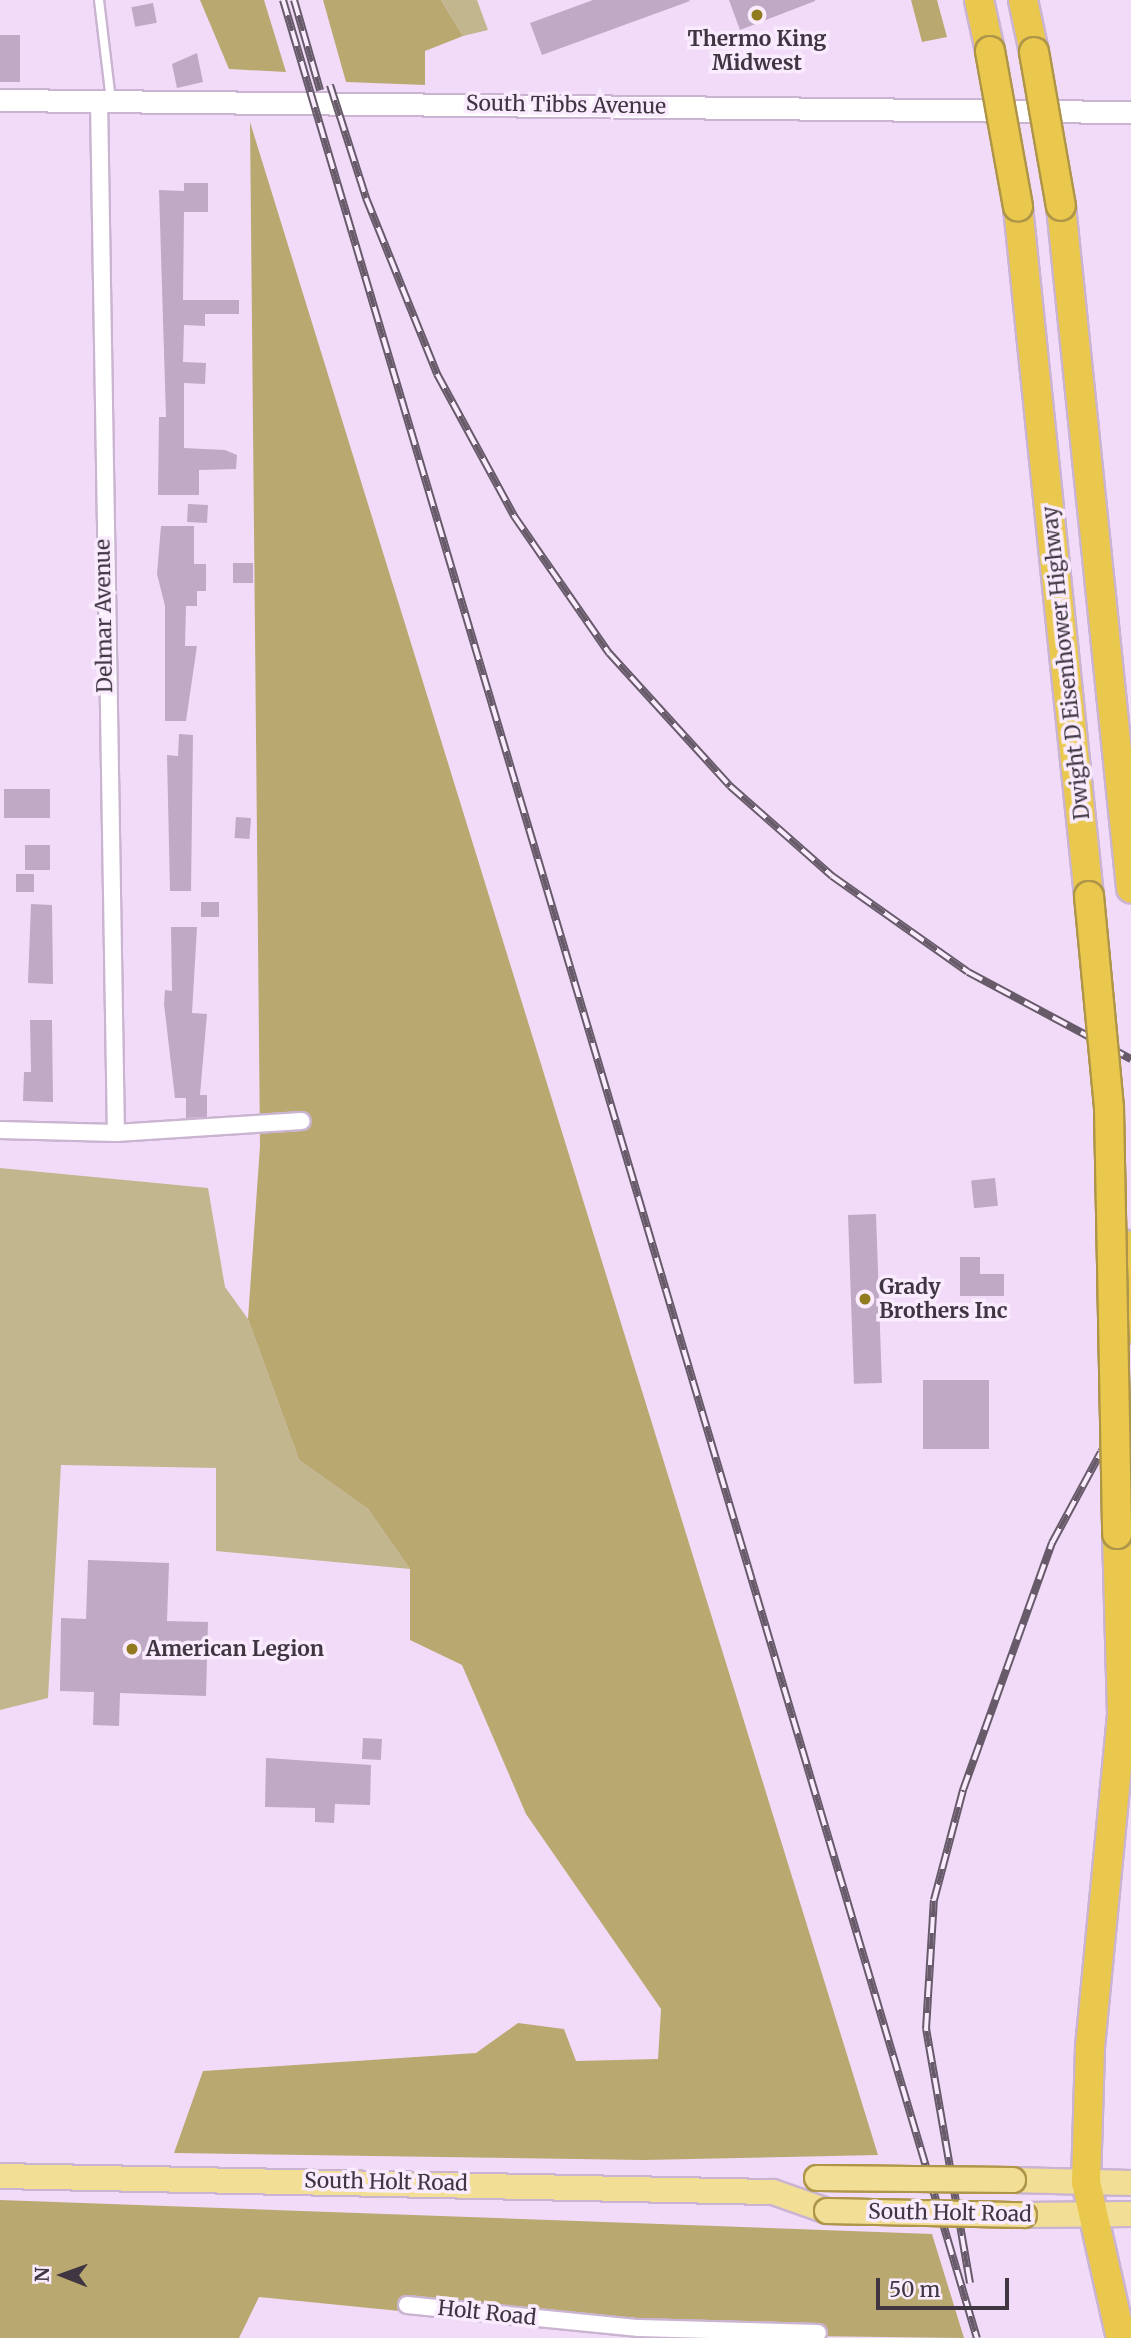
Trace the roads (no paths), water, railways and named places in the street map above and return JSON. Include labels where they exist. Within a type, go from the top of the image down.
[{"type":"highway","name":"Dwight D Eisenhower Highway","points":[[979,0],[1018,207],[1131,1329]]},
{"type":"highway","name":"Dwight D Eisenhower Highway","points":[[1023,0],[1061,206],[1131,888]]},
{"type":"highway","points":[[1109,1109],[1122,1715],[1090,2048],[1086,2182],[1091,2215],[1122,2338]]},
{"type":"main road","name":"South Tibbs Avenue","points":[[0,100],[1131,112]]},
{"type":"main road","name":"South Holt Road","points":[[0,2176],[773,2192],[827,2211],[1131,2214]]},
{"type":"main road","name":"South Holt Road","points":[[773,2192],[817,2178],[1131,2183]]},
{"type":"street","name":"Delmar Avenue","points":[[105,100],[116,1133]]},
{"type":"street","points":[[0,1130],[116,1133],[302,1121]]},
{"type":"street","name":"Holt Road","points":[[407,2305],[639,2333],[818,2333]]},
{"type":"lane","points":[[99,0],[105,100]]},
{"type":"railway","points":[[283,0],[977,2338]]},
{"type":"railway","points":[[294,0],[320,90]]},
{"type":"railway","points":[[330,85],[366,198],[437,374],[514,516],[609,653],[730,786],[832,876],[968,972],[1131,1059]]},
{"type":"railway","points":[[970,2283],[926,2029],[934,1900],[963,1790],[1052,1543],[1101,1452],[1131,1412]]},
{"type":"place","name":"Thermo King Midwest","points":[[757,15]]},
{"type":"place","name":"Grady Brothers Inc","points":[[865,1299]]},
{"type":"place","name":"American Legion","points":[[132,1649]]}]
